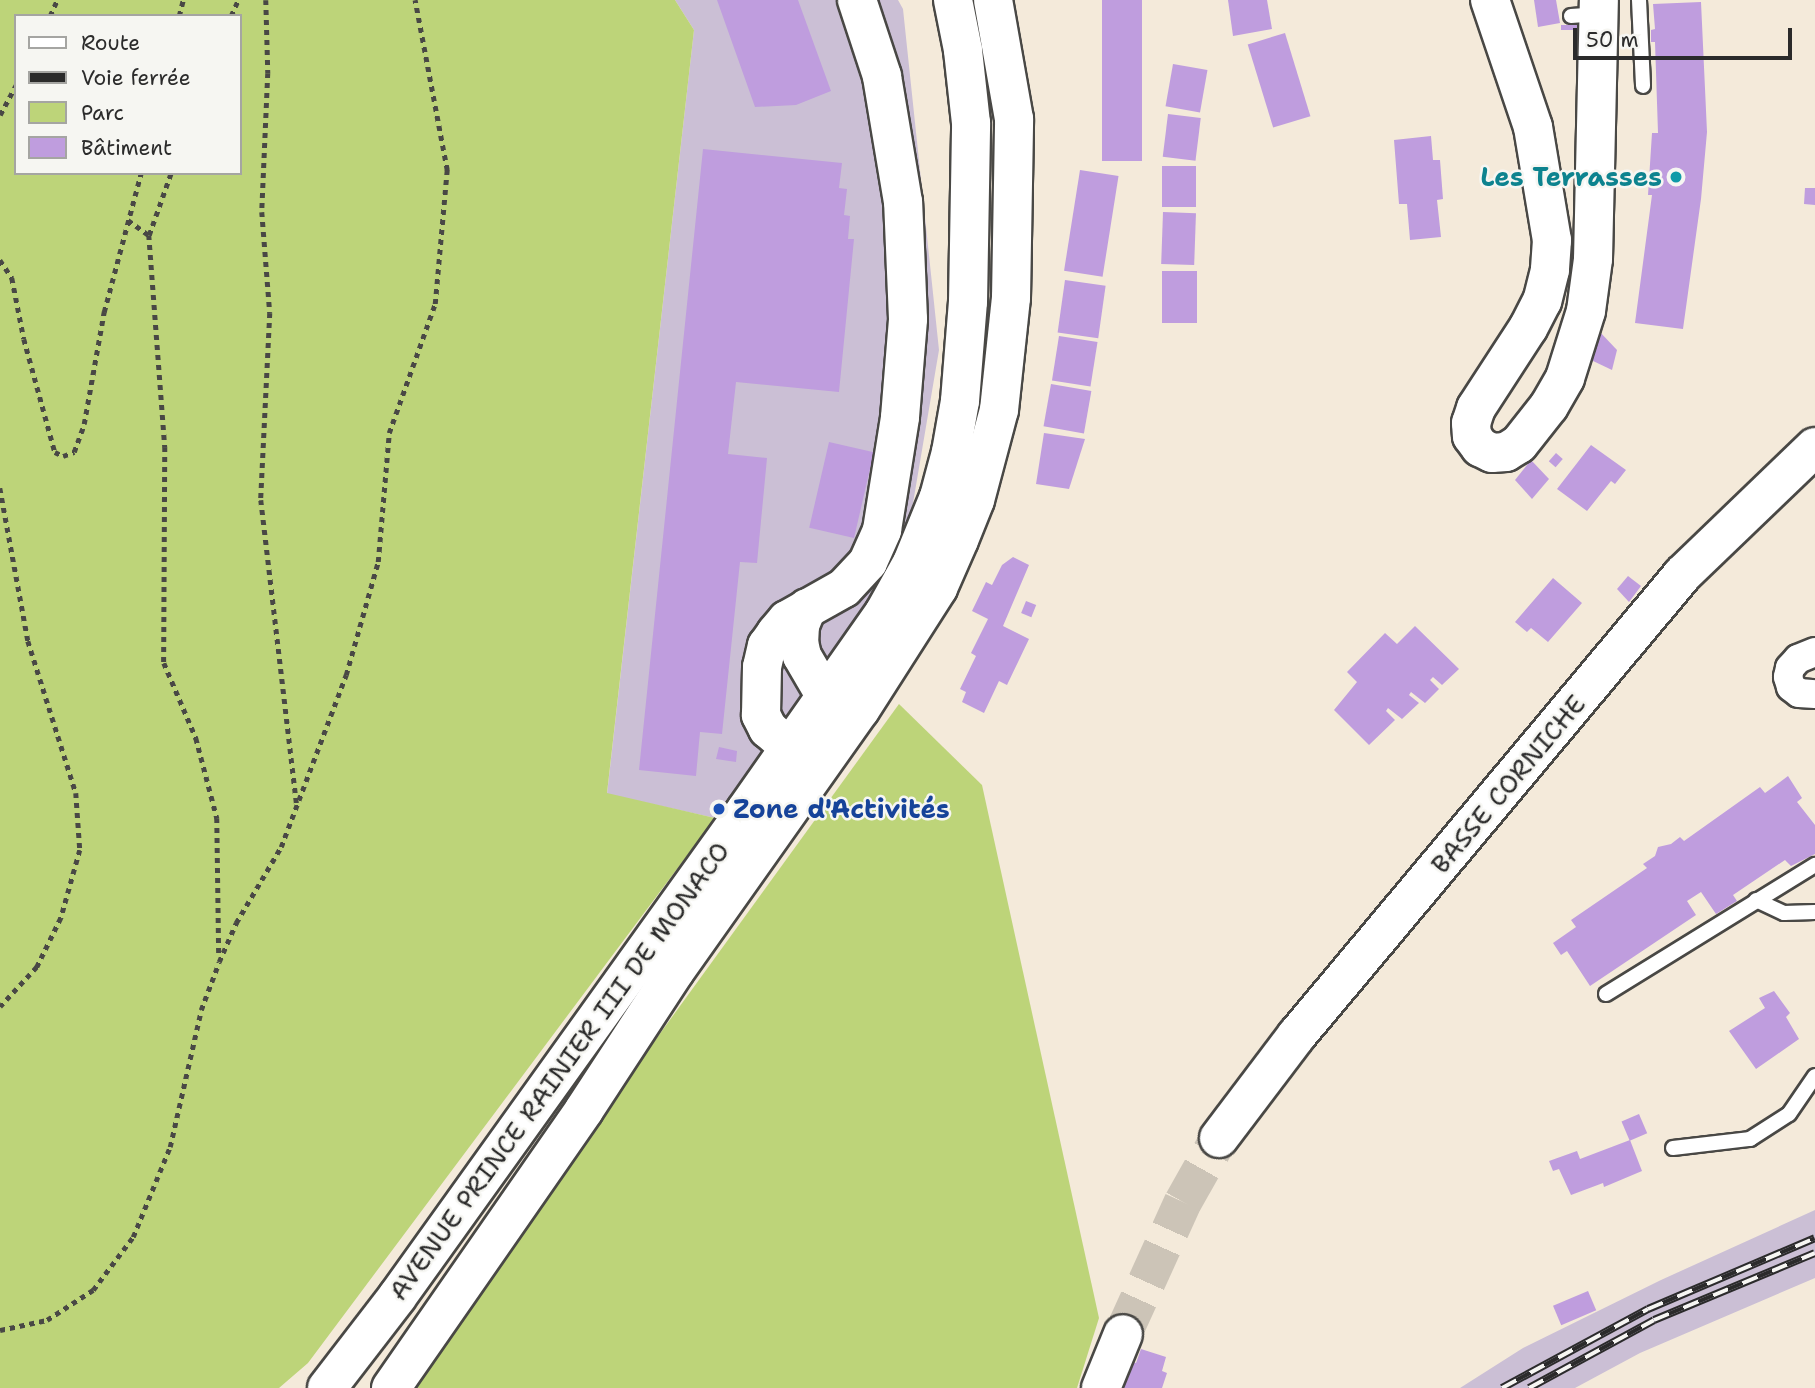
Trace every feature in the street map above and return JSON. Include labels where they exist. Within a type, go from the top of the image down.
[{"type":"main road","points":[[797,796],[804,741],[768,729],[761,715],[762,667],[767,646],[776,633],[788,620],[844,588],[868,562],[882,530],[900,417],[908,319],[903,202],[882,76],[857,0]]},
{"type":"main road","name":"AVENUE PRINCE RAINIER III DE MONACO","points":[[391,1388],[797,796],[884,613],[912,563],[939,497],[960,401],[968,302],[971,122],[963,51],[953,0]]},
{"type":"main road","name":"AVENUE PRINCE RAINIER III DE MONACO","points":[[327,1388],[397,1297],[804,741],[843,703],[937,588],[975,500],[999,410],[1012,298],[1014,118],[993,0]]},
{"type":"main road","points":[[1490,0],[1515,67],[1533,127],[1552,240],[1550,270],[1542,301],[1528,328],[1476,408],[1472,452],[1506,452],[1519,444],[1549,406],[1566,377],[1578,345],[1593,259],[1590,10]]},
{"type":"main road","name":"BASSE CORNICHE","points":[[1219,1138],[1254,1088],[1297,1035],[1683,574],[1815,447]]},
{"type":"main road","points":[[807,608],[800,625],[802,656],[843,703]]},
{"type":"main road","points":[[1101,1388],[1123,1334]]},
{"type":"street","points":[[1815,652],[1798,659],[1790,667],[1788,677],[1791,687],[1799,692],[1815,694]]},
{"type":"lane","points":[[1639,0],[1643,86]]},
{"type":"lane","points":[[1606,993],[1815,865]]},
{"type":"lane","points":[[1756,900],[1784,913],[1815,912]]},
{"type":"lane","points":[[1673,1148],[1750,1139],[1790,1114],[1815,1076]]},
{"type":"path","points":[[266,0],[268,73],[262,212],[270,313],[261,500],[297,805]]},
{"type":"path","points":[[0,1330],[47,1320],[93,1290],[133,1237],[170,1147],[201,1010],[219,962],[236,923],[281,847],[346,675],[378,562],[389,433],[435,304],[447,170],[415,0]]},
{"type":"path","points":[[0,114],[14,90]]},
{"type":"path","points":[[0,260],[12,278],[24,339],[55,452],[63,456],[74,452],[83,424],[104,312],[140,175]]},
{"type":"path","points":[[170,175],[149,235],[165,447],[164,663],[196,738],[217,818],[219,962]]},
{"type":"path","points":[[128,220],[149,235]]},
{"type":"path","points":[[0,488],[28,640],[76,793],[80,850],[61,918],[37,967],[0,1007]]},
{"type":"shaded area","points":[[675,0],[898,0],[903,9],[939,350],[903,562],[715,818],[607,794],[694,30]]},
{"type":"shaded area","points":[[1815,1210],[1815,1278],[1640,1353],[1575,1388],[1460,1388],[1523,1348],[1661,1280]]},
{"type":"green space","points":[[0,0],[675,0],[694,30],[607,793],[715,818],[308,1363],[279,1388],[0,1388]]},
{"type":"green space","points":[[899,704],[982,785],[1099,1318],[1077,1388],[403,1388]]},
{"type":"building","points":[[717,0],[798,0],[831,91],[796,105],[755,107]]},
{"type":"building","points":[[1102,0],[1142,0],[1142,161],[1102,161]]},
{"type":"building","points":[[1228,0],[1267,0],[1272,29],[1233,36]]},
{"type":"building","points":[[1534,0],[1556,0],[1560,23],[1538,27]]},
{"type":"building","name":"Les Terrasses","points":[[1701,2],[1707,132],[1701,199],[1683,329],[1635,323],[1652,195],[1648,195],[1652,133],[1658,133],[1655,42],[1651,42],[1651,30],[1655,29],[1653,4]]},
{"type":"building","points":[[1561,25],[1581,25],[1581,30],[1561,30]]},
{"type":"building","points":[[1285,33],[1310,116],[1273,128],[1248,44]]},
{"type":"building","points":[[1173,64],[1207,70],[1200,112],[1166,106]]},
{"type":"building","points":[[1168,114],[1201,118],[1196,161],[1163,157]]},
{"type":"building","points":[[1431,136],[1433,160],[1440,160],[1443,199],[1437,200],[1441,237],[1410,240],[1407,204],[1399,204],[1394,140]]},
{"type":"building","points":[[703,149],[842,163],[839,188],[847,189],[844,215],[850,216],[848,239],[854,239],[839,392],[736,382],[728,454],[767,458],[757,563],[740,562],[722,734],[700,732],[696,776],[639,770]]},
{"type":"building","points":[[1162,166],[1196,166],[1196,207],[1162,207]]},
{"type":"building","points":[[1080,170],[1119,176],[1103,277],[1064,271]]},
{"type":"building","points":[[1805,188],[1815,188],[1815,205],[1804,204]]},
{"type":"building","points":[[1163,212],[1196,213],[1194,265],[1161,264]]},
{"type":"building","points":[[1162,271],[1197,271],[1197,323],[1162,323]]},
{"type":"building","points":[[1065,280],[1106,286],[1098,338],[1058,332]]},
{"type":"building","points":[[1598,330],[1617,350],[1612,370],[1591,360]]},
{"type":"building","points":[[1059,336],[1098,342],[1090,387],[1052,380]]},
{"type":"building","points":[[1051,384],[1091,391],[1084,433],[1044,426]]},
{"type":"building","points":[[1044,433],[1085,439],[1069,489],[1036,484]]},
{"type":"building","points":[[829,442],[874,452],[854,538],[809,528]]},
{"type":"building","points":[[1591,445],[1626,470],[1615,484],[1611,481],[1587,511],[1557,489]]},
{"type":"building","points":[[1556,453],[1563,459],[1556,467],[1549,461]]},
{"type":"building","points":[[1531,460],[1549,479],[1532,499],[1515,480]]},
{"type":"building","points":[[1013,557],[1029,565],[1003,626],[1029,639],[1007,685],[999,681],[984,713],[962,702],[966,692],[960,689],[976,656],[971,653],[988,619],[972,611],[986,582],[992,585],[1002,565]]},
{"type":"building","points":[[1628,576],[1641,586],[1629,602],[1617,589]]},
{"type":"building","points":[[1553,578],[1582,603],[1548,642],[1531,628],[1527,632],[1515,622]]},
{"type":"building","points":[[1026,601],[1036,605],[1031,617],[1021,613]]},
{"type":"building","points":[[1415,626],[1459,669],[1442,685],[1433,677],[1430,680],[1439,689],[1425,703],[1411,692],[1409,695],[1419,703],[1402,719],[1388,708],[1386,711],[1395,720],[1369,745],[1334,710],[1357,682],[1347,672],[1385,633],[1397,644]]},
{"type":"building","points":[[719,747],[737,751],[736,762],[716,759]]},
{"type":"building","points":[[1788,776],[1802,798],[1797,802],[1815,825],[1815,854],[1791,866],[1785,860],[1733,895],[1737,901],[1716,914],[1701,892],[1687,901],[1696,915],[1590,986],[1567,951],[1561,955],[1553,943],[1576,927],[1571,920],[1647,868],[1643,864],[1655,856],[1658,847],[1671,844],[1680,837],[1684,841],[1760,787],[1765,793]]},
{"type":"building","points":[[1774,991],[1790,1013],[1786,1017],[1799,1039],[1756,1069],[1729,1031],[1765,1008],[1759,998]]},
{"type":"building","points":[[1639,1114],[1647,1133],[1630,1141],[1622,1121]]},
{"type":"building","points":[[1630,1140],[1642,1171],[1604,1187],[1603,1183],[1571,1195],[1559,1169],[1553,1171],[1549,1161],[1577,1151],[1580,1159]]},
{"type":"building","points":[[1588,1291],[1596,1310],[1561,1325],[1553,1306]]},
{"type":"building","points":[[1141,1349],[1166,1357],[1162,1371],[1167,1373],[1162,1388],[1121,1388],[1129,1361],[1136,1363]]},
{"type":"tunnel","points":[[1123,1334],[1183,1202],[1219,1138]]},
{"type":"railway","points":[[1502,1388],[1648,1309],[1815,1238]]},
{"type":"railway","points":[[1529,1388],[1654,1320],[1815,1253]]},
{"type":"place","name":"Les Terrasses","points":[[1676,177]]},
{"type":"place","name":"Zone d'Activités","points":[[719,809]]}]
